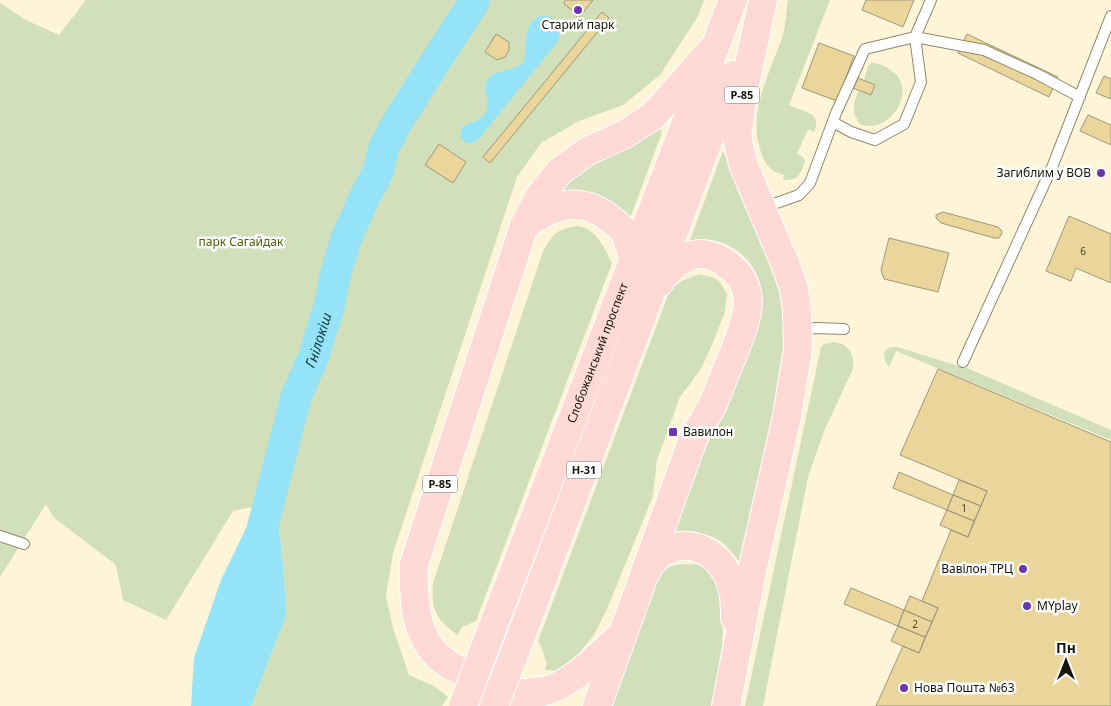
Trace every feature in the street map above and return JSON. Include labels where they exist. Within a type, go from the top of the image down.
[{"type":"main road","name":"Слобожанський проспект","points":[[463,706],[733,0]]},
{"type":"main road","name":"Р-85","points":[[726,706],[752,571],[797,365],[798,330],[794,289],[743,164],[737,136],[743,93],[762,0]]},
{"type":"main road","name":"Н-31","points":[[494,706],[762,0]]},
{"type":"main road","name":"Р-85","points":[[623,633],[590,665],[570,679],[524,700],[448,664],[430,648],[418,627],[413,596],[414,564],[524,226],[538,197],[559,172],[586,152],[625,134],[653,116],[716,46]]},
{"type":"main road","points":[[524,226],[540,214],[563,206],[573,204],[584,205],[595,209],[622,230],[634,258]]},
{"type":"main road","name":"Р-85","points":[[597,706],[693,439],[712,406],[739,338],[746,318],[748,301],[746,289],[739,274],[726,262],[713,254],[697,254],[678,261],[650,295]]},
{"type":"main road","name":"Р-85","points":[[645,574],[655,558],[671,549],[683,546],[697,547],[707,551],[716,558],[727,574],[734,591],[734,664]]},
{"type":"lane","points":[[833,122],[851,132],[875,140],[904,124],[921,82],[914,37],[931,0]]},
{"type":"lane","points":[[963,362],[1053,165],[1111,16]]},
{"type":"lane","points":[[761,209],[799,195],[810,183],[833,122],[865,49],[914,37],[984,50],[1037,74],[1080,97]]},
{"type":"lane","points":[[798,330],[816,328],[844,329]]},
{"type":"lane","points":[[0,536],[24,544]]},
{"type":"green space","name":"парк Сагайдак","points":[[86,0],[704,0],[698,16],[660,75],[623,105],[579,121],[541,143],[517,177],[393,553],[386,596],[393,628],[409,675],[434,686],[448,697],[442,706],[251,706],[286,616],[279,527],[269,503],[233,511],[166,620],[123,600],[116,565],[53,517],[46,504],[0,577],[0,3],[26,20],[59,35]]},
{"type":"green space","points":[[788,0],[830,0],[789,105],[810,114],[816,120],[816,125],[814,132],[808,129],[797,154],[803,157],[805,161],[800,173],[796,178],[783,180],[784,175],[772,170],[765,161],[757,137],[757,123],[761,94],[783,33]]},
{"type":"green space","points":[[871,63],[880,64],[898,77],[902,87],[902,98],[897,109],[890,117],[881,124],[871,126],[860,124],[855,115],[854,107],[859,90],[871,95],[875,85],[864,80],[868,66]]},
{"type":"green space","points":[[659,129],[662,133],[630,218],[602,197],[587,193],[567,192],[560,186],[568,175]]},
{"type":"green space","points":[[723,151],[771,259],[785,303],[786,370],[741,565],[727,547],[711,536],[692,532],[669,532],[757,327],[760,312],[761,296],[758,278],[750,263],[738,251],[716,241],[706,240],[689,243]]},
{"type":"green space","points":[[578,226],[585,228],[595,235],[603,245],[612,263],[476,621],[462,627],[457,635],[444,624],[436,613],[433,601],[433,583],[543,251],[550,240],[561,230]]},
{"type":"green space","points":[[699,274],[719,281],[727,294],[725,312],[701,369],[680,397],[657,460],[653,496],[608,607],[594,635],[575,658],[556,671],[545,670],[547,663],[538,641],[670,290],[682,281]]},
{"type":"green space","points":[[834,342],[844,345],[850,351],[853,359],[853,369],[824,431],[808,477],[763,706],[745,706],[821,347],[824,344]]},
{"type":"green space","points":[[892,347],[969,369],[1111,430],[1111,440],[896,351],[889,367],[885,361],[884,353],[888,348]]},
{"type":"green space","points":[[696,564],[712,574],[720,591],[723,623],[721,661],[715,706],[606,706],[658,578],[666,569],[674,565]]},
{"type":"water","points":[[543,15],[552,18],[558,24],[560,32],[558,41],[478,140],[473,143],[465,142],[460,136],[462,127],[479,120],[486,111],[487,80],[498,72],[524,62],[529,28],[536,18]]},
{"type":"water","points":[[269,503],[279,527],[286,616],[251,706],[191,706],[194,658],[221,580],[252,516]]},
{"type":"building","name":"Старий парк","points":[[565,0],[593,0],[578,19],[573,11],[564,4]]},
{"type":"building","points":[[866,0],[914,0],[903,27],[862,10]]},
{"type":"building","points":[[602,12],[609,18],[490,163],[483,157]]},
{"type":"building","points":[[496,34],[509,42],[509,50],[505,57],[497,60],[485,52]]},
{"type":"building","points":[[967,34],[1058,77],[1049,97],[958,53]]},
{"type":"building","points":[[819,43],[854,56],[837,101],[802,88]]},
{"type":"building","points":[[1104,76],[1111,79],[1111,99],[1096,93]]},
{"type":"building","points":[[858,78],[875,85],[871,95],[853,88]]},
{"type":"building","points":[[1088,115],[1111,125],[1111,145],[1080,131]]},
{"type":"building","points":[[439,144],[466,162],[453,183],[425,165]]},
{"type":"building","points":[[943,212],[998,227],[1002,231],[1001,235],[999,238],[994,238],[941,223],[936,218],[936,215]]},
{"type":"building","points":[[1069,216],[1111,234],[1111,283],[1076,268],[1071,281],[1046,271]]},
{"type":"building","points":[[889,238],[949,253],[938,292],[884,279],[881,270]]},
{"type":"building","name":"Вавілон ТРЦ","points":[[938,369],[1111,442],[1111,706],[876,706],[903,646],[919,653],[938,608],[922,601],[951,530],[968,537],[987,491],[900,455]]},
{"type":"building","points":[[899,472],[953,495],[947,510],[893,488]]},
{"type":"building","points":[[959,480],[987,491],[981,506],[953,495]]},
{"type":"building","points":[[953,495],[981,506],[974,521],[947,510]]},
{"type":"building","points":[[947,510],[974,521],[968,537],[940,525]]},
{"type":"building","points":[[851,588],[904,610],[898,626],[844,604]]},
{"type":"building","points":[[910,596],[938,608],[932,622],[904,610]]},
{"type":"building","points":[[904,610],[932,622],[925,637],[898,626]]},
{"type":"building","points":[[898,626],[925,637],[919,653],[891,641]]},
{"type":"waterway","name":"Гнілокіш","points":[[258,545],[296,397],[313,358],[329,307],[335,276],[346,239],[378,172],[384,147],[399,119],[475,0]]},
{"type":"place","name":"Старий парк","points":[[578,10]]},
{"type":"place","name":"Загиблим у ВОВ","points":[[1101,173]]},
{"type":"place","name":"Вавилон","points":[[673,432]]},
{"type":"place","name":"Вавілон ТРЦ","points":[[1023,569]]},
{"type":"place","name":"MYplay","points":[[1027,606]]},
{"type":"place","name":"Нова Пошта №63","points":[[904,688]]}]
